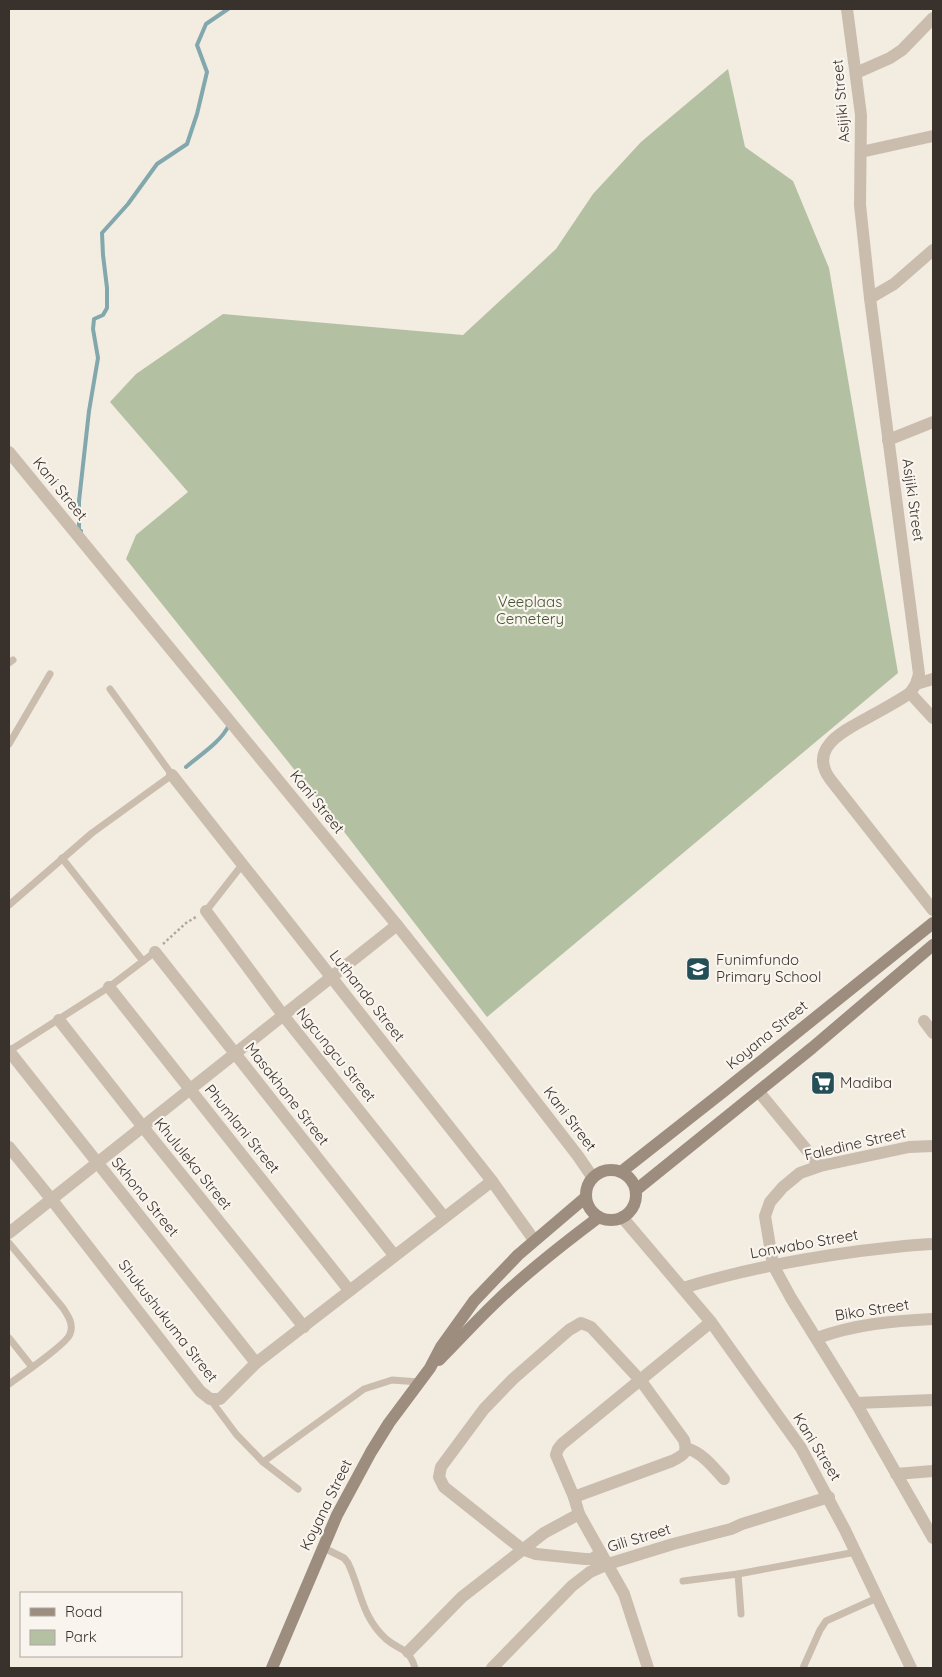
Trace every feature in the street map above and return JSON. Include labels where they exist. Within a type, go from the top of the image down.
[{"type":"main road","name":"Koyana Street","points":[[621,1172],[933,923]]},
{"type":"main road","points":[[636,1190],[759,1092],[933,946]]},
{"type":"main road","points":[[612,1170],[628,1176],[636,1190],[634,1206],[622,1217],[607,1219],[599,1217],[588,1205],[586,1197],[587,1188],[593,1178],[604,1171],[612,1170]]},
{"type":"main road","name":"Koyana Street","points":[[430,1368],[441,1347],[474,1301],[534,1240],[586,1197]]},
{"type":"main road","name":"Koyana Street","points":[[272,1668],[337,1515],[389,1423],[430,1368],[496,1301],[599,1217]]},
{"type":"street","name":"Asijiki Street","points":[[847,9],[860,115],[860,204],[870,298],[919,674],[913,688]]},
{"type":"street","points":[[856,73],[896,54],[933,18]]},
{"type":"street","points":[[861,152],[933,136]]},
{"type":"street","points":[[870,298],[894,284],[933,250]]},
{"type":"street","points":[[888,440],[933,422]]},
{"type":"street","name":"Kani Street","points":[[9,452],[397,925],[486,1037],[593,1178]]},
{"type":"street","points":[[933,679],[913,688],[837,735],[826,749],[823,757],[823,765],[830,779],[933,910]]},
{"type":"street","points":[[913,688],[933,718]]},
{"type":"street","name":"Luthando Street","points":[[172,775],[492,1181],[534,1240]]},
{"type":"street","name":"Ngcungcu Street","points":[[206,912],[283,1015],[444,1217]]},
{"type":"street","points":[[9,1233],[397,925]]},
{"type":"street","name":"Masakhane Street","points":[[155,952],[394,1255]]},
{"type":"street","name":"Phumlani Street","points":[[110,987],[349,1290]]},
{"type":"street","name":"Khululeka Street","points":[[59,1020],[304,1327]]},
{"type":"street","points":[[924,1021],[933,1033]]},
{"type":"street","name":"Skhona Street","points":[[9,1051],[256,1363]]},
{"type":"street","points":[[759,1092],[820,1166]]},
{"type":"street","name":"Faledine Street","points":[[933,1146],[909,1147],[820,1166],[800,1174],[782,1187],[770,1202],[765,1216],[773,1265],[791,1298],[856,1403],[933,1538]]},
{"type":"street","name":"Shukushukuma Street","points":[[9,1147],[200,1391],[210,1399],[220,1399],[256,1363],[492,1181]]},
{"type":"street","name":"Kani Street","points":[[622,1217],[711,1322],[801,1448],[829,1498],[911,1668]]},
{"type":"street","name":"Lonwabo Street","points":[[683,1288],[773,1265],[898,1246],[933,1244]]},
{"type":"street","name":"Biko Street","points":[[816,1338],[841,1329],[860,1325],[890,1321],[933,1319]]},
{"type":"street","points":[[648,1668],[624,1594],[579,1514],[556,1455],[558,1449],[711,1322]]},
{"type":"street","points":[[574,1498],[672,1461],[684,1453],[686,1448],[684,1440],[641,1381],[592,1327],[581,1323],[576,1325],[513,1379],[490,1403],[446,1460],[438,1472],[438,1477],[444,1487],[522,1549],[544,1555],[585,1560],[604,1559]]},
{"type":"street","points":[[856,1403],[933,1400]]},
{"type":"street","points":[[686,1448],[703,1456],[724,1479]]},
{"type":"street","points":[[896,1474],[933,1471]]},
{"type":"street","name":"Gili Street","points":[[496,1667],[583,1576],[604,1559],[731,1529],[829,1498]]},
{"type":"street","points":[[408,1652],[462,1597],[550,1529],[579,1514]]},
{"type":"lane","points":[[9,744],[50,674]]},
{"type":"lane","points":[[9,905],[62,858],[122,810],[172,775],[110,689]]},
{"type":"lane","points":[[62,858],[143,961]]},
{"type":"lane","points":[[206,912],[242,865]]},
{"type":"lane","points":[[9,1051],[110,987],[155,952]]},
{"type":"lane","points":[[9,1243],[63,1308],[72,1326],[68,1339],[9,1384]]},
{"type":"lane","points":[[9,1338],[32,1367]]},
{"type":"lane","points":[[263,1462],[364,1390],[392,1380],[419,1382]]},
{"type":"lane","points":[[210,1399],[236,1434],[263,1462],[298,1489]]},
{"type":"lane","points":[[322,1547],[344,1558],[350,1568],[361,1602],[371,1621],[386,1638],[408,1652],[415,1668]]},
{"type":"lane","points":[[683,1581],[738,1574],[856,1552]]},
{"type":"lane","points":[[738,1574],[741,1614]]},
{"type":"lane","points":[[803,1668],[826,1621],[877,1598]]},
{"type":"lane","points":[[807,1661],[812,1668]]},
{"type":"path","points":[[155,952],[186,923],[206,912]]},
{"type":"green space","name":"Veeplaas Cemetery","points":[[728,69],[745,147],[793,181],[829,268],[898,673],[487,1017],[345,833],[126,559],[136,535],[188,492],[110,402],[136,374],[223,314],[463,335],[556,249],[593,194],[641,142]]},
{"type":"waterway","points":[[81,531],[79,529],[79,501],[89,411],[98,358],[93,329],[94,319],[103,315],[107,308],[102,233],[128,204],[157,164],[187,144],[197,114],[207,72],[197,45],[206,24],[228,9]]},
{"type":"waterway","points":[[186,767],[216,743],[229,725]]},
{"type":"place","name":"Funimfundo Primary School","points":[[698,969]]},
{"type":"place","name":"Madiba","points":[[823,1083]]}]
